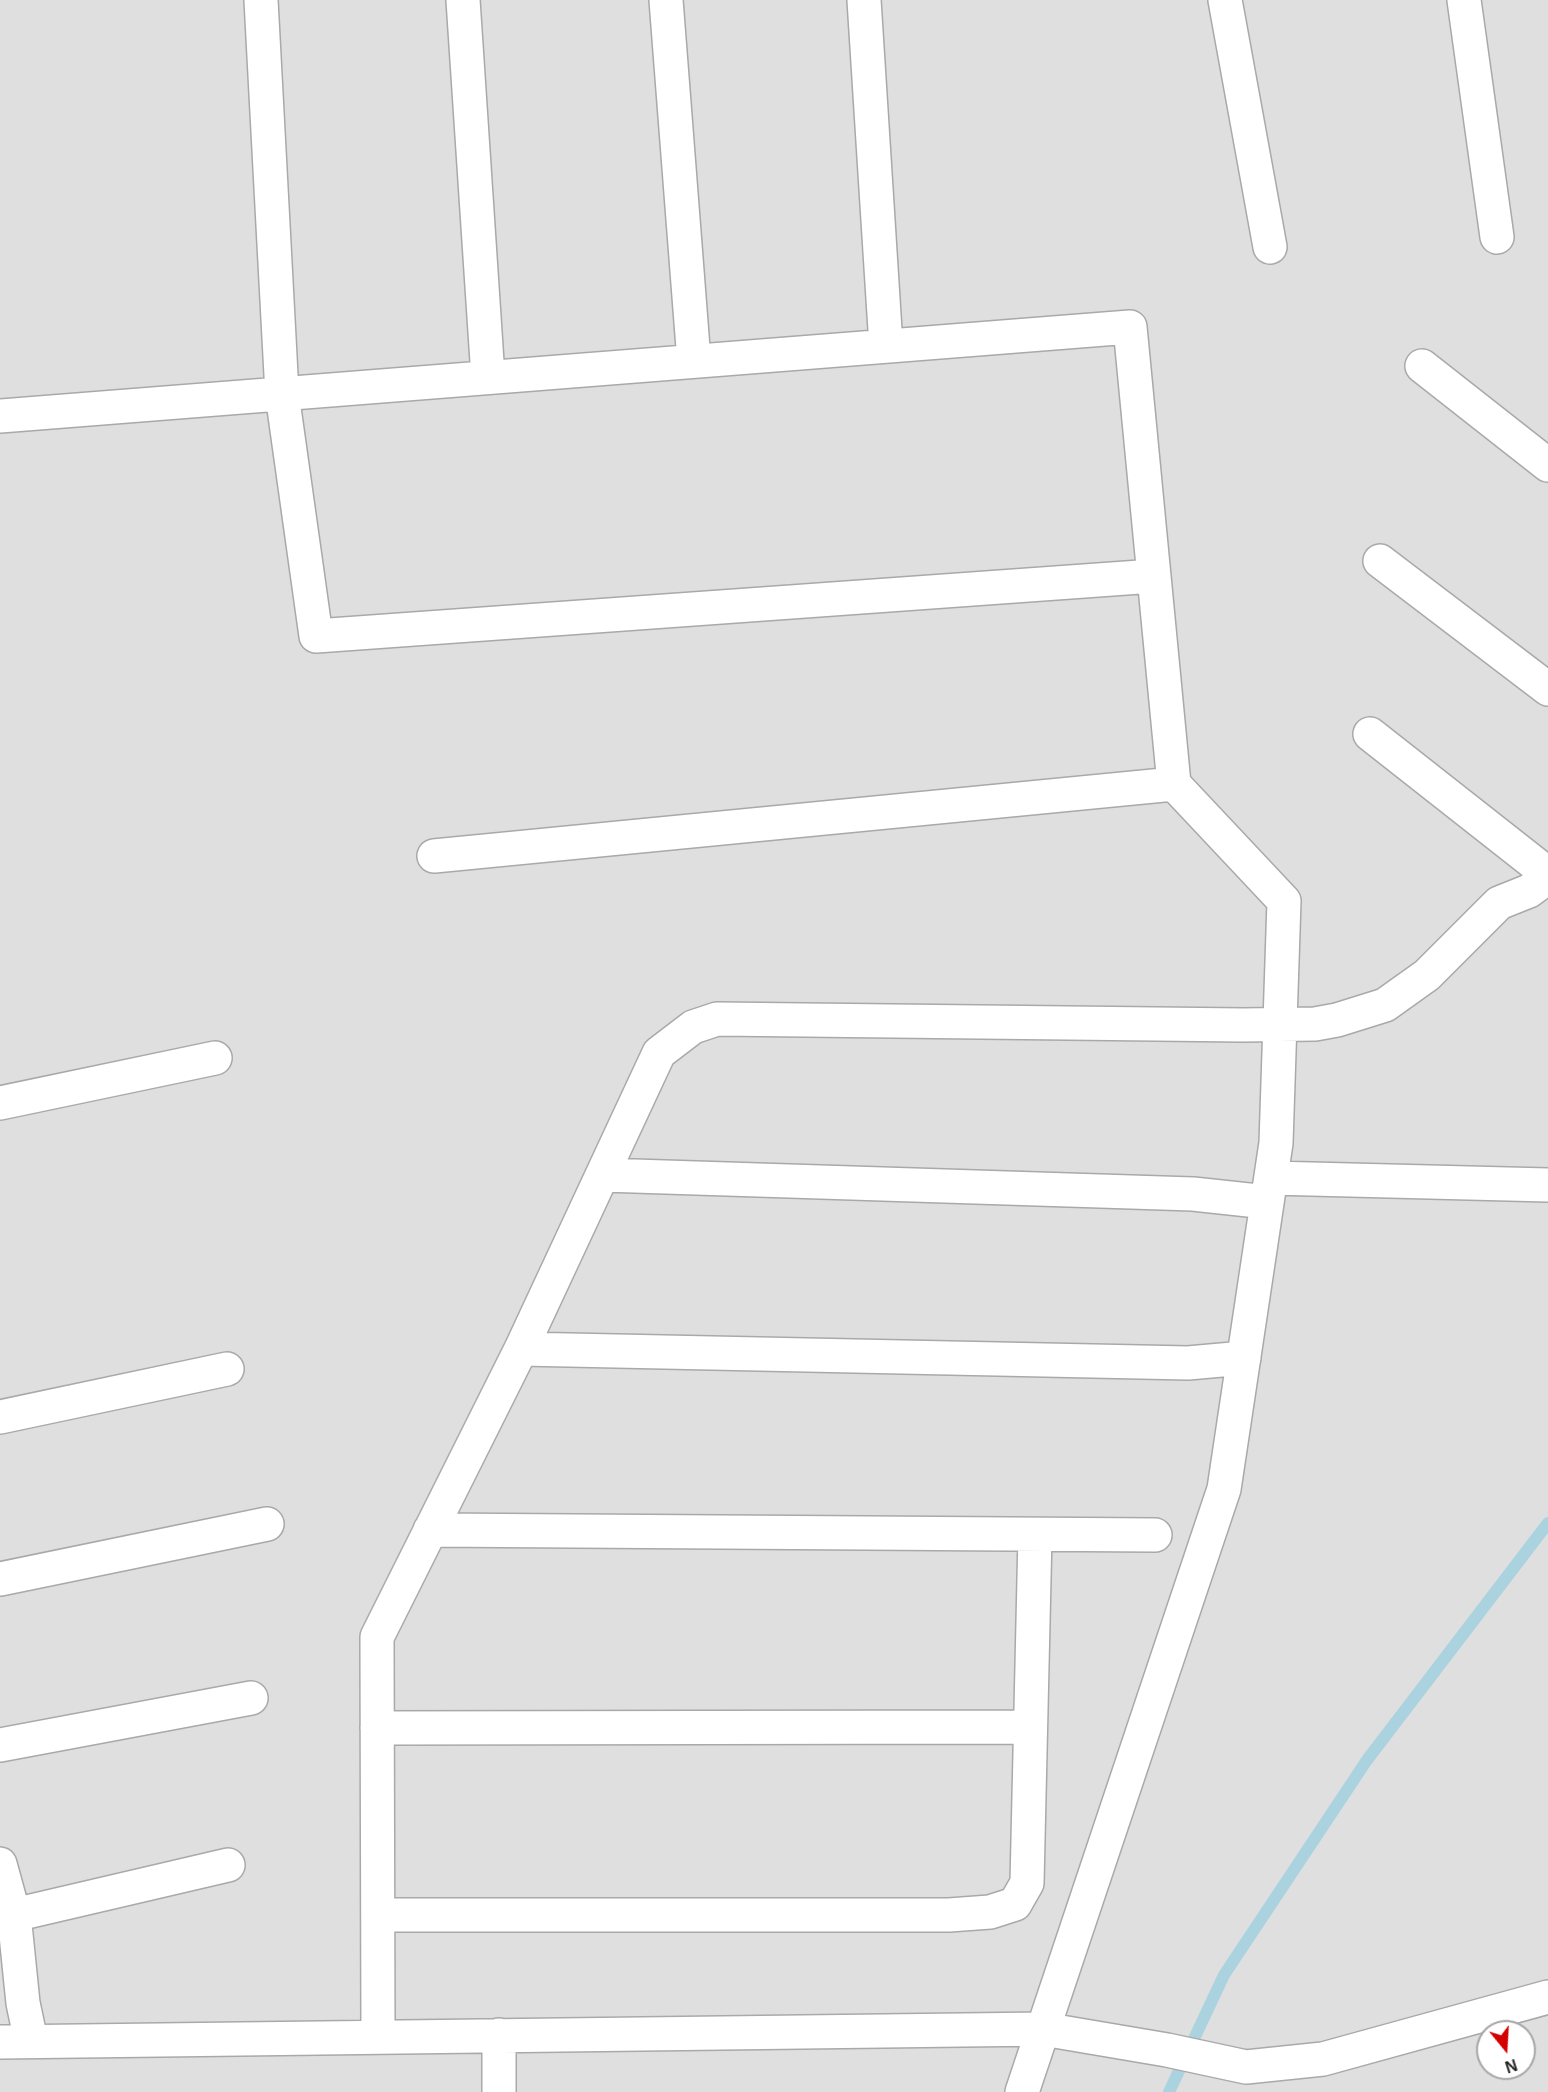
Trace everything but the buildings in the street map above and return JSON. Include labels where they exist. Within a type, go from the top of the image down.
[{"type":"street","points":[[261,0],[282,394],[316,636],[1154,576]]},
{"type":"street","points":[[463,0],[488,377]]},
{"type":"street","points":[[666,0],[694,361]]},
{"type":"street","points":[[864,0],[886,346]]},
{"type":"street","points":[[1225,0],[1270,247]]},
{"type":"street","points":[[1464,0],[1497,237]]},
{"type":"street","points":[[0,416],[1130,327],[1174,784],[1284,901],[1276,1143],[1224,1489],[1022,2092]]},
{"type":"street","points":[[1422,366],[1548,465]]},
{"type":"street","points":[[1380,561],[1548,689]]},
{"type":"street","points":[[378,2037],[377,1637],[521,1349],[659,1053],[693,1027],[717,1019],[1280,1025],[1315,1024],[1337,1020],[1385,1005],[1427,975],[1499,903],[1529,891],[1548,875],[1370,734]]},
{"type":"street","points":[[434,856],[1174,784]]},
{"type":"street","points":[[0,1103],[215,1058]]},
{"type":"street","points":[[603,1174],[1193,1194],[1269,1190],[1548,1185]]},
{"type":"street","points":[[521,1349],[1188,1363],[1244,1358]]},
{"type":"street","points":[[0,1417],[227,1369]]},
{"type":"street","points":[[0,1579],[267,1524]]},
{"type":"street","points":[[430,1530],[1155,1535]]},
{"type":"street","points":[[378,1915],[948,1915],[990,1912],[1015,1904],[1026,1883],[1035,1534]]},
{"type":"street","points":[[0,1745],[251,1698]]},
{"type":"street","points":[[377,1728],[1030,1727]]},
{"type":"street","points":[[0,1864],[23,2003],[16,2041],[1043,2029],[1167,2050],[1246,2067],[1323,2060],[1548,1997]]},
{"type":"street","points":[[7,1915],[228,1865]]},
{"type":"street","points":[[499,2035],[499,2092]]},
{"type":"shaded area","points":[[0,0],[1548,0],[1548,2092],[0,2092]]},
{"type":"waterway","points":[[1169,2092],[1224,1975],[1367,1760],[1548,1523]]}]
